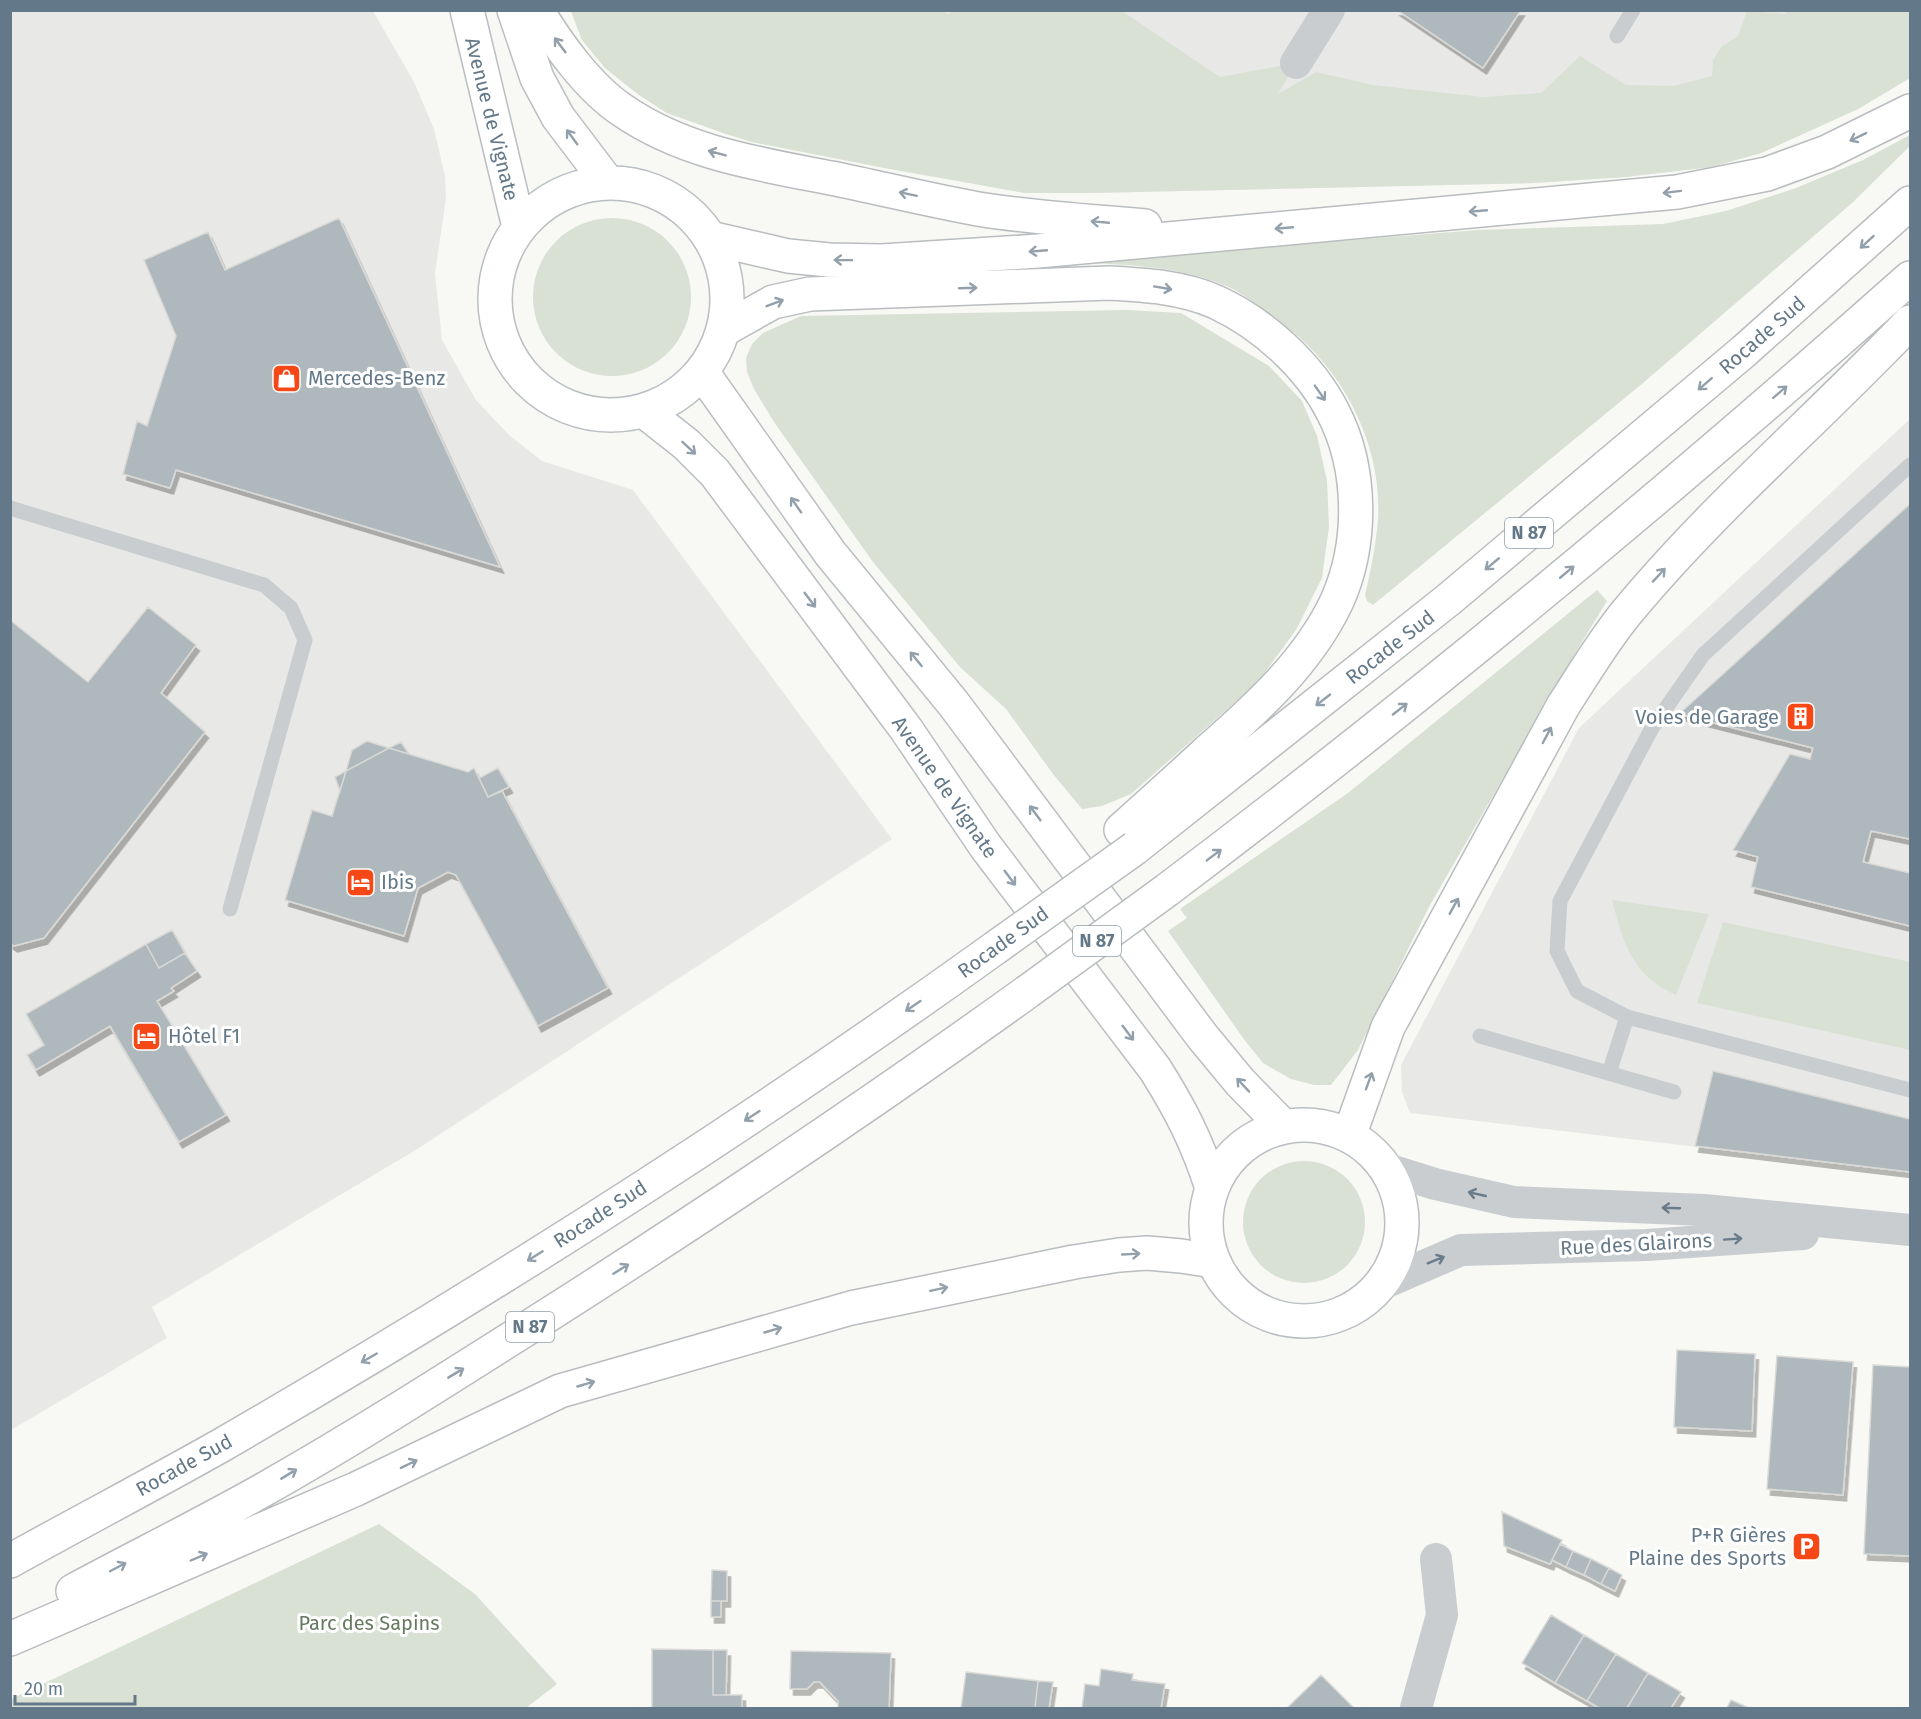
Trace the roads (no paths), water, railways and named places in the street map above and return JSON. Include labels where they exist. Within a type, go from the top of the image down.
[{"type":"main road","name":"Avenue de Vignate","points":[[467,10],[519,227]]},
{"type":"main road","points":[[514,10],[537,78],[576,143],[608,183]]},
{"type":"main road","points":[[537,10],[582,73],[620,109],[644,124],[695,147],[750,162],[978,209],[1221,233]]},
{"type":"main road","points":[[710,238],[788,256],[829,260],[882,261],[1038,251],[1665,193],[1725,184],[1767,174],[1827,152],[1911,111]]},
{"type":"main road","points":[[608,183],[632,185],[655,192],[677,203],[694,219],[710,238],[720,260],[726,283],[727,307],[723,330],[715,352],[702,372],[676,396],[644,411],[608,416],[571,409],[539,392],[514,365],[498,332],[494,295],[501,259],[519,227],[544,204],[574,189],[608,183]]},
{"type":"main road","name":"Rocade Sud","points":[[10,1561],[218,1447],[424,1326],[591,1221],[754,1114],[952,979],[1128,839],[1448,600],[1743,352],[1911,203]]},
{"type":"main road","name":"N 87","points":[[10,1624],[263,1490],[459,1371],[638,1258],[915,1073],[1167,890],[1465,658],[1690,470],[1911,278]]},
{"type":"main road","points":[[723,330],[773,302],[810,294],[1086,284],[1147,285],[1192,294],[1236,313],[1264,332],[1300,365],[1333,411],[1343,437],[1352,473],[1355,491],[1352,549],[1340,591],[1319,631],[1280,683],[1128,839]]},
{"type":"main road","points":[[1349,1136],[1388,1027],[1563,706],[1596,656],[1625,614],[1694,537],[1911,322]]},
{"type":"main road","points":[[702,372],[830,552],[953,703],[1202,1036],[1240,1082],[1284,1127]]},
{"type":"main road","name":"Avenue de Vignate","points":[[644,411],[686,444],[715,473],[906,729],[986,847],[1155,1069],[1178,1106],[1199,1148],[1212,1188]]},
{"type":"main road","points":[[1317,1125],[1349,1136],[1370,1150],[1387,1169],[1397,1191],[1402,1215],[1401,1239],[1394,1263],[1382,1284],[1364,1301],[1341,1314],[1317,1321],[1291,1321],[1266,1314],[1244,1301],[1226,1283],[1213,1261],[1206,1240],[1206,1217],[1212,1188],[1220,1171],[1236,1151],[1258,1135],[1284,1127],[1317,1125]]},
{"type":"main road","points":[[10,1639],[356,1489],[560,1391],[866,1304],[1074,1262],[1147,1253],[1213,1261]]},
{"type":"street","points":[[1296,63],[1329,10]]},
{"type":"street","name":"Rue des Glairons","points":[[1387,1169],[1435,1184],[1514,1202],[1704,1210],[1903,1229]]},
{"type":"street","name":"Rue des Glairons","points":[[1382,1284],[1461,1250],[1647,1245],[1903,1229]]},
{"type":"street","points":[[1416,1708],[1442,1615],[1436,1559]]},
{"type":"lane","points":[[1617,36],[1633,10]]},
{"type":"lane","points":[[1911,465],[1703,655],[1653,728],[1560,901],[1557,951],[1577,991],[1627,1017],[1911,1090]]},
{"type":"lane","points":[[10,508],[264,585],[291,608],[305,640],[230,909]]},
{"type":"lane","points":[[1609,1073],[1627,1017]]},
{"type":"lane","points":[[1480,1036],[1674,1092]]},
{"type":"place","name":"Mercedes-Benz","points":[[287,378]]},
{"type":"place","name":"Voies de Garage","points":[[1800,717]]},
{"type":"place","name":"Ibis","points":[[360,882]]},
{"type":"place","name":"Hôtel F1","points":[[147,1036]]},
{"type":"place","name":"P+R Gières Plaine des Sports","points":[[1807,1546]]},
{"type":"park label","name":"Parc des Sapins","points":[[369,1623]]}]
